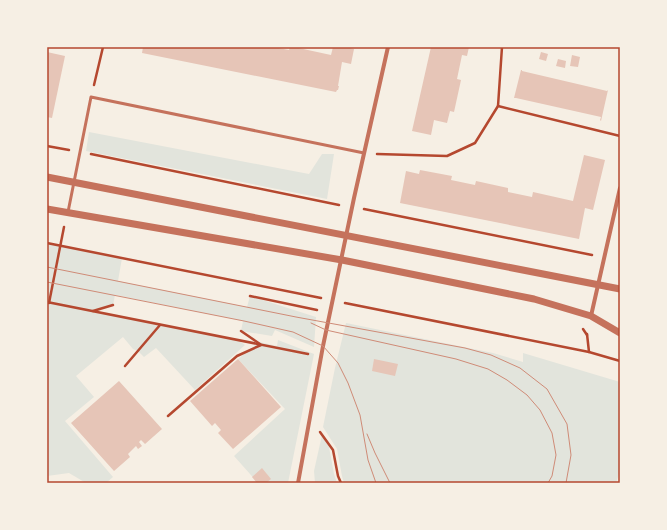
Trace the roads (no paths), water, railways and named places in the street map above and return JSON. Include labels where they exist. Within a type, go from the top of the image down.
[{"type":"street","points":[[298,483],[332,301],[388,47]]},
{"type":"street","points":[[47,177],[620,290]]},
{"type":"street","points":[[591,316],[620,188]]},
{"type":"street","points":[[47,209],[67,214],[342,260],[534,299],[591,316],[620,332]]},
{"type":"lane","points":[[67,214],[91,97],[364,153]]},
{"type":"tram line","points":[[47,267],[296,317],[465,348],[491,355],[520,368],[547,389],[567,424],[571,455],[566,483]]},
{"type":"tram line","points":[[47,282],[293,332],[323,346],[338,363],[348,383],[360,415],[368,460],[376,483]]},
{"type":"tram line","points":[[311,323],[326,330],[456,359],[488,369],[507,380],[527,395],[540,410],[552,433],[556,455],[552,476],[548,483]]},
{"type":"tram line","points":[[367,434],[390,483]]}]
